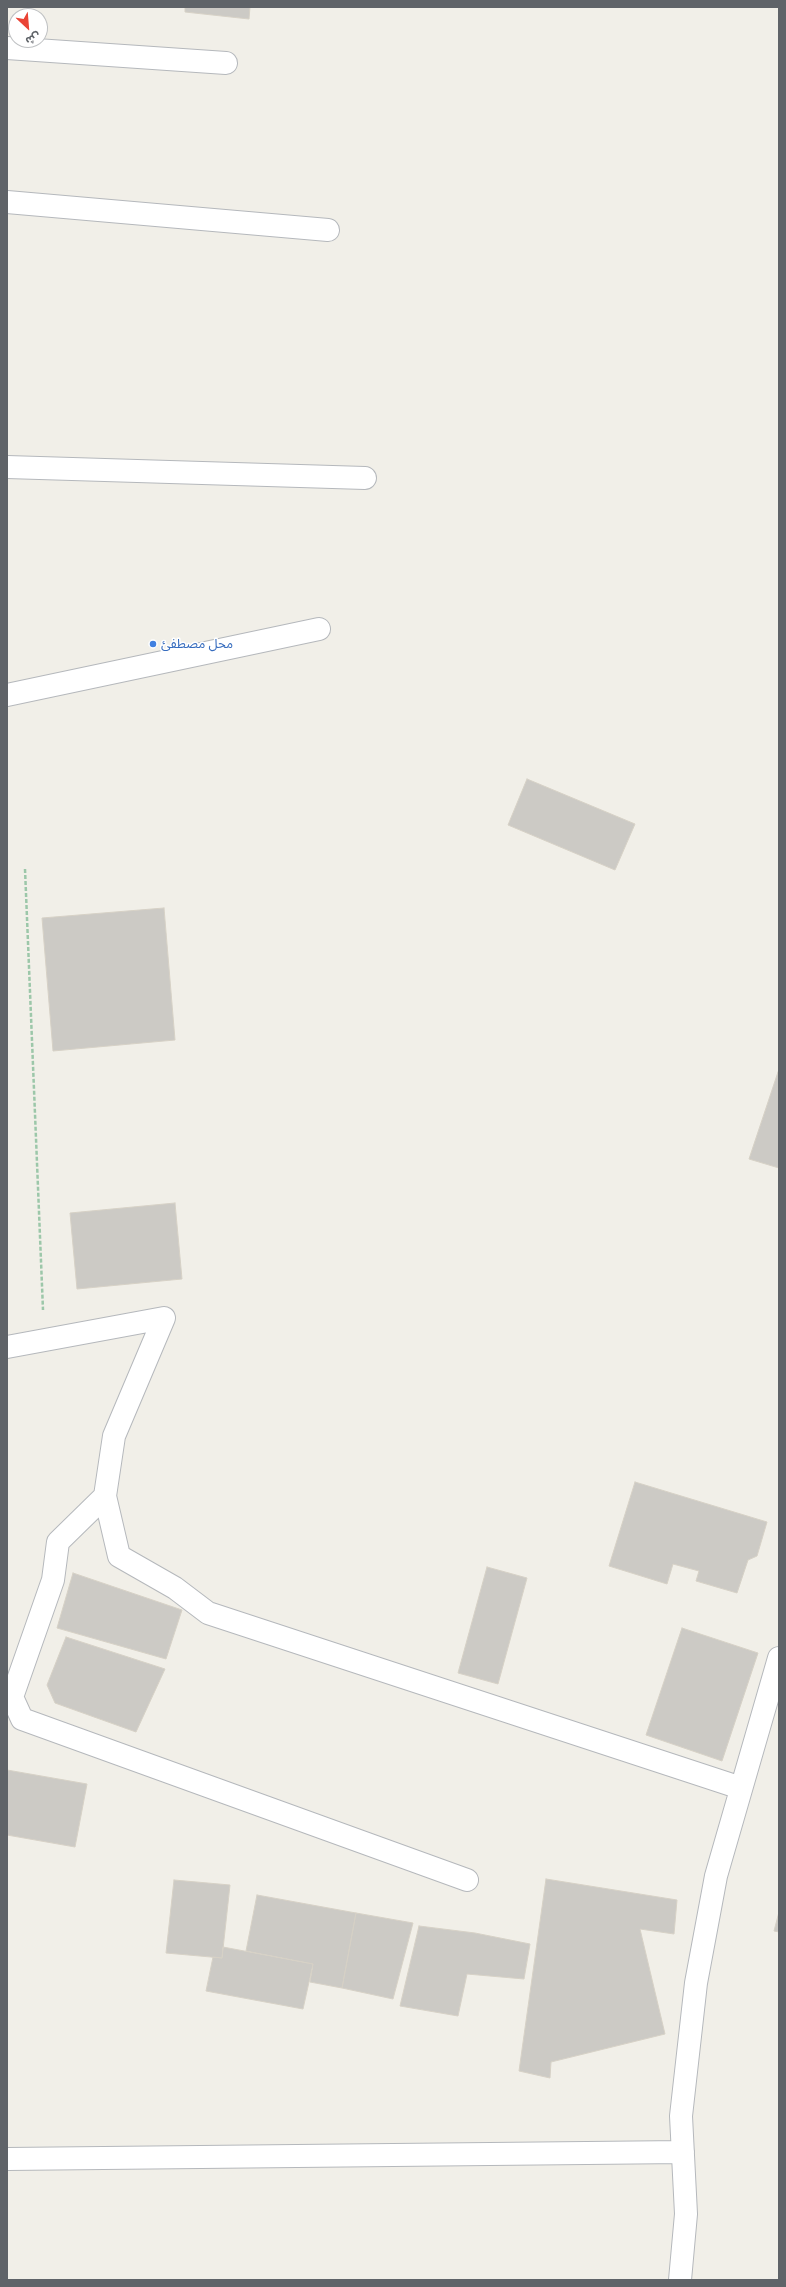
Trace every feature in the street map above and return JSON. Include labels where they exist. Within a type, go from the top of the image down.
[{"type":"street","points":[[7,48],[226,63]]},
{"type":"street","points":[[7,202],[328,230]]},
{"type":"street","points":[[7,467],[365,478]]},
{"type":"street","points":[[7,695],[319,629]]},
{"type":"street","points":[[7,1348],[164,1318],[114,1436],[105,1496],[119,1556],[175,1588],[208,1613],[741,1788]]},
{"type":"street","points":[[105,1496],[58,1542],[53,1580],[12,1697],[22,1719],[467,1880]]},
{"type":"street","points":[[680,2280],[686,2214],[682,2116],[696,1983],[716,1876],[779,1658]]},
{"type":"street","points":[[7,2159],[683,2152]]},
{"type":"path","points":[[25,869],[45,1340]]},
{"type":"building","points":[[185,7],[250,7],[249,19],[185,12]]},
{"type":"building","points":[[527,779],[635,824],[615,870],[508,825]]},
{"type":"building","points":[[164,908],[175,1040],[53,1051],[42,918]]},
{"type":"building","points":[[779,1072],[779,1168],[749,1159]]},
{"type":"building","points":[[175,1203],[182,1279],[77,1289],[70,1213]]},
{"type":"building","points":[[635,1482],[767,1522],[757,1556],[748,1560],[737,1593],[696,1581],[699,1571],[673,1564],[667,1584],[609,1566]]},
{"type":"building","points":[[487,1567],[527,1578],[498,1684],[458,1673]]},
{"type":"building","points":[[73,1573],[182,1610],[166,1659],[57,1628]]},
{"type":"building","points":[[682,1628],[758,1653],[722,1761],[646,1735]]},
{"type":"building","points":[[66,1637],[165,1669],[136,1732],[55,1703],[47,1685]]},
{"type":"building","points":[[7,1770],[87,1784],[75,1847],[7,1835]]},
{"type":"building","points":[[546,1879],[677,1900],[674,1934],[640,1929],[665,2034],[551,2062],[550,2078],[519,2071]]},
{"type":"building","points":[[174,1880],[230,1885],[222,1958],[166,1953]]},
{"type":"building","points":[[257,1895],[356,1913],[342,1988],[310,1982],[313,1964],[246,1951]]},
{"type":"building","points":[[779,1912],[779,1932],[774,1931]]},
{"type":"building","points":[[356,1913],[413,1923],[393,1999],[342,1988]]},
{"type":"building","points":[[419,1926],[475,1933],[530,1944],[524,1979],[467,1974],[458,2016],[400,2006]]},
{"type":"building","points":[[223,1947],[313,1964],[303,2009],[206,1991],[213,1957],[222,1958]]},
{"type":"place","name":"محل مصطفئ","points":[[153,644]]}]
